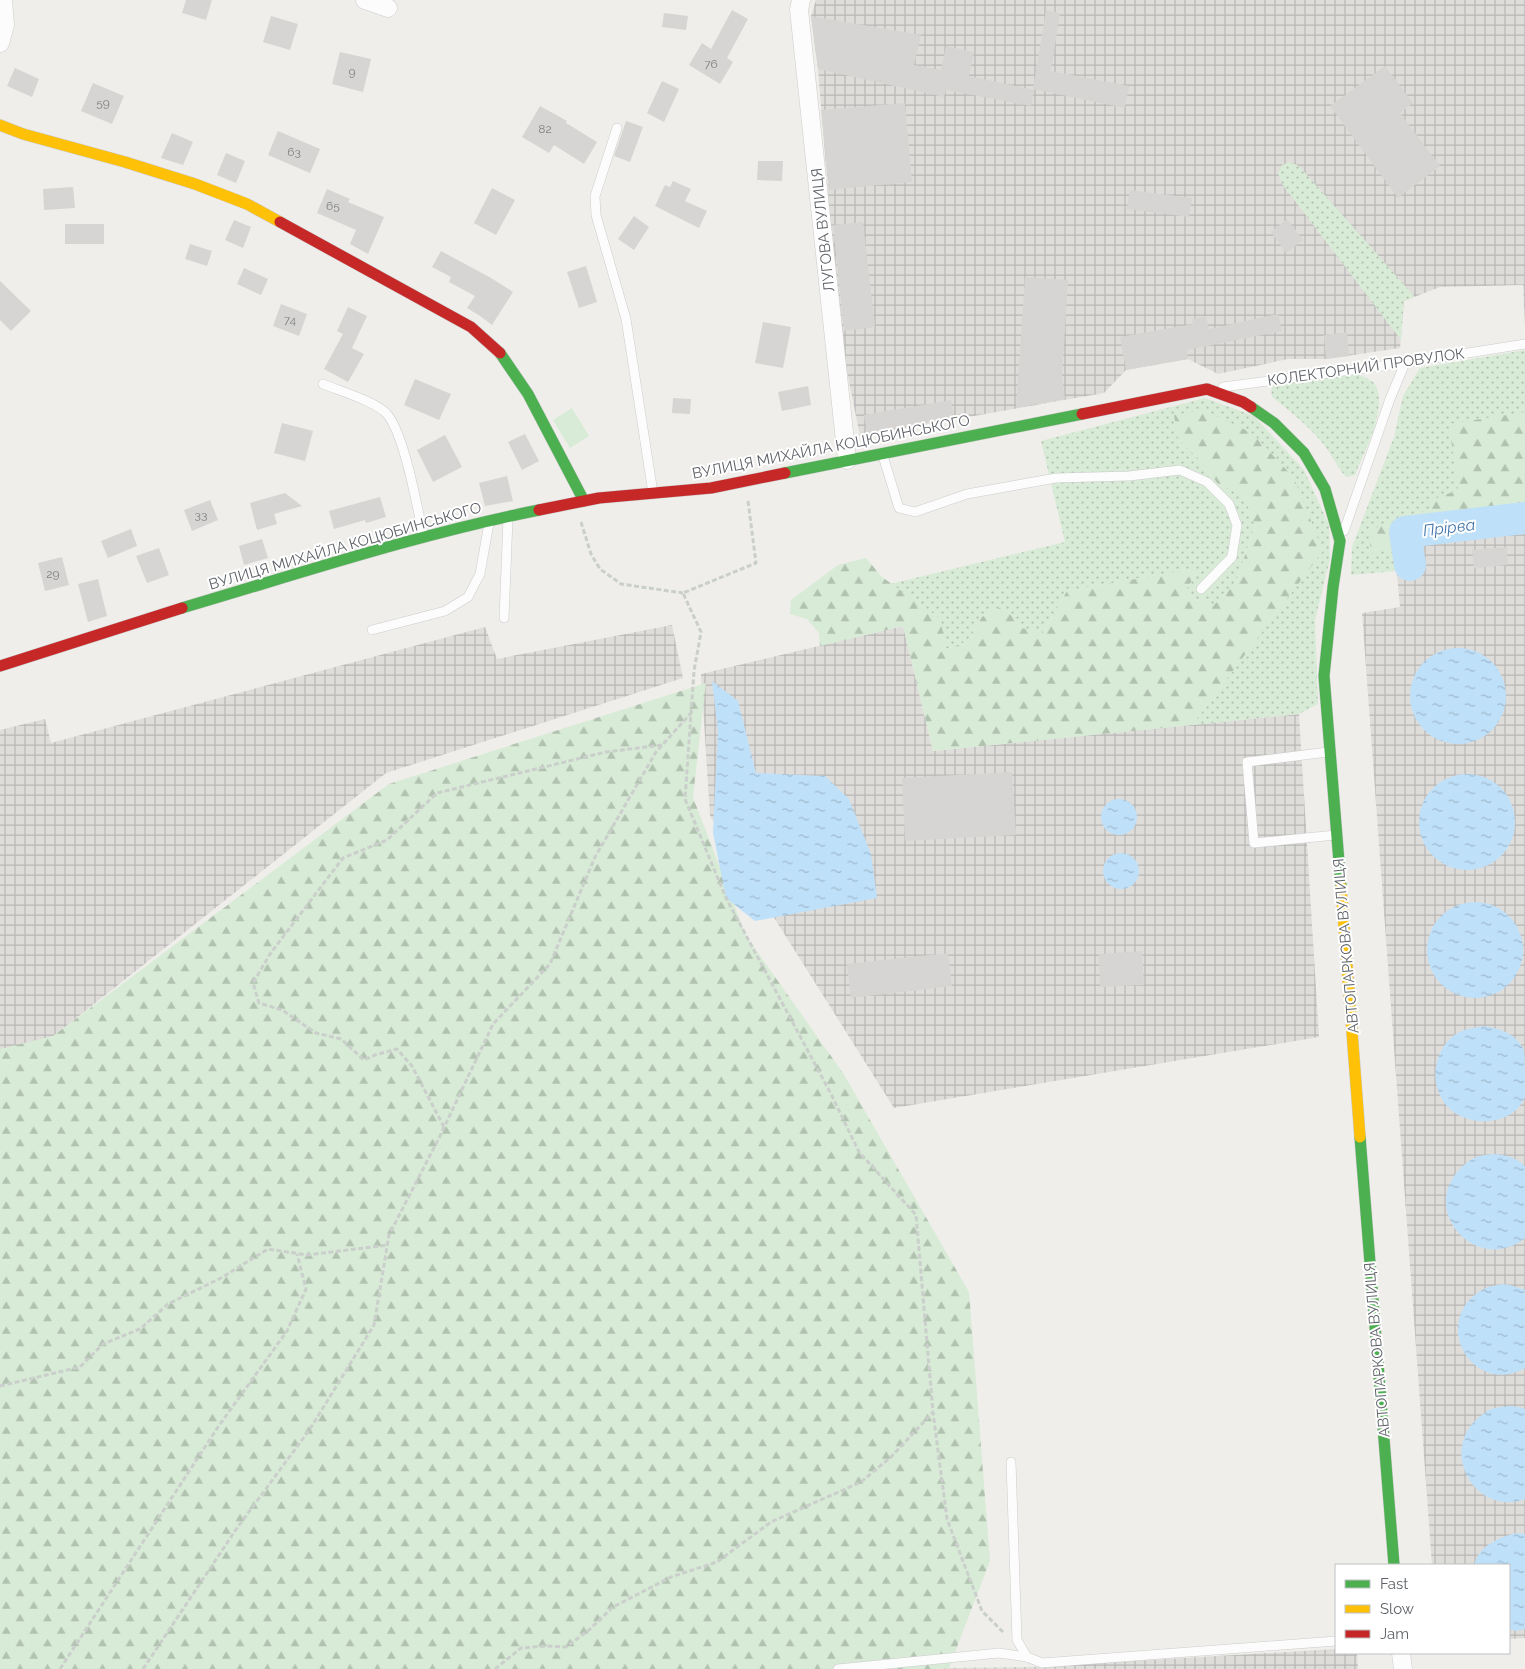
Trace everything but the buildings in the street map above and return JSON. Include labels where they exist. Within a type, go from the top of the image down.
[{"type":"street","points":[[0,43],[5,25],[3,0]]},
{"type":"street","points":[[365,0],[390,4]]},
{"type":"street","name":"ЛУГОВА ВУЛИЦЯ","points":[[801,0],[799,10],[847,460]]},
{"type":"street","points":[[0,125],[23,134],[186,181],[247,204],[471,326],[498,351],[515,373],[528,394],[580,502]]},
{"type":"street","name":"ВУЛИЦЯ МИХАЙЛА КОЦЮБИНСЬКОГО","points":[[0,666],[128,624],[423,536],[489,520],[599,498],[711,488],[1207,389]]},
{"type":"street","name":"АВТОПАРКОВА ВУЛИЦЯ","points":[[1207,389],[1243,402],[1274,423],[1304,453],[1325,489],[1340,541],[1333,587],[1324,676],[1394,1564]]},
{"type":"street","points":[[1401,1654],[1403,1669]]},
{"type":"lane","points":[[617,128],[595,196],[596,215],[626,319],[653,493]]},
{"type":"lane","name":"КОЛЕКТОРНИЙ ПРОВУЛОК","points":[[1207,389],[1405,363],[1525,344]]},
{"type":"lane","points":[[1340,541],[1390,399],[1405,363]]},
{"type":"lane","points":[[324,384],[376,406],[386,414],[396,427],[403,449],[423,536]]},
{"type":"lane","points":[[882,453],[899,508],[915,512],[967,494],[1056,478],[1129,476],[1180,470],[1207,482],[1229,504],[1237,525],[1232,557],[1201,589]]},
{"type":"lane","points":[[504,618],[508,516]]},
{"type":"lane","points":[[372,630],[445,611],[468,597],[480,574],[489,520]]},
{"type":"lane","points":[[1330,752],[1247,762],[1254,843],[1337,835]]},
{"type":"lane","points":[[1011,1462],[1017,1640],[1027,1657]]},
{"type":"lane","points":[[838,1669],[999,1653],[1027,1657],[1042,1664],[1335,1642]]},
{"type":"path","points":[[580,502],[591,554],[600,569],[621,584],[682,593],[756,563],[745,481]]},
{"type":"path","points":[[682,593],[701,632],[694,672],[685,799],[726,898],[860,1152],[916,1215],[933,1412],[947,1519],[982,1611],[1008,1637]]},
{"type":"path","points":[[143,1669],[237,1528],[310,1429],[374,1325],[389,1235],[444,1127],[493,1024],[550,964],[595,857],[656,752],[691,713]]},
{"type":"path","points":[[444,1127],[412,1066],[396,1049],[364,1060],[341,1039],[316,1033],[282,1010],[259,1003],[253,983],[270,954],[343,858],[387,840],[437,794],[606,752],[662,745]]},
{"type":"path","points":[[0,1386],[80,1367],[103,1344],[140,1329],[168,1304],[220,1278],[268,1249],[307,1255],[388,1245]]},
{"type":"path","points":[[60,1669],[218,1427],[287,1331],[306,1289],[297,1254]]},
{"type":"path","points":[[495,1669],[520,1648],[566,1647],[589,1630],[613,1607],[671,1577],[717,1562],[771,1522],[861,1482],[892,1456],[933,1412]]},
{"type":"shaded area","points":[[816,0],[1525,0],[1525,325],[1523,285],[1440,287],[1404,301],[1400,348],[1326,359],[1288,359],[1218,374],[1188,359],[1126,370],[1104,393],[860,436],[839,332],[829,226],[828,190],[818,69],[811,16]]},
{"type":"shaded area","points":[[1525,525],[1525,1638],[1510,1639],[1510,1564],[1432,1564],[1362,613],[1400,607],[1394,543]]},
{"type":"shaded area","points":[[672,625],[683,678],[386,773],[41,1046],[0,1053],[0,730],[45,719],[51,743],[485,627],[497,659]]},
{"type":"shaded area","points":[[903,626],[933,751],[1299,714],[1319,1037],[894,1108],[710,816],[701,674]]},
{"type":"shaded area","points":[[1335,1649],[1335,1654],[1357,1654],[1358,1669],[931,1669],[1034,1667]]},
{"type":"green space","points":[[1290,162],[1299,166],[1415,297],[1404,301],[1401,340],[1282,184],[1278,173],[1282,165]]},
{"type":"green space","points":[[1525,350],[1525,525],[1394,543],[1396,571],[1351,575],[1352,547],[1394,437],[1403,396],[1420,368]]},
{"type":"green space","points":[[1357,374],[1374,383],[1378,392],[1379,403],[1374,429],[1355,475],[1346,477],[1312,431],[1272,397],[1271,390],[1274,384]]},
{"type":"green space","points":[[1205,398],[1254,416],[1304,470],[1329,525],[1330,559],[1315,620],[1318,704],[1299,714],[1192,725],[1322,551],[1178,439],[1198,458],[1218,484],[1244,495],[1255,525],[1236,582],[1214,605],[1196,600],[1187,588],[1198,572],[1186,570],[1067,591],[1043,633],[1022,628],[1003,606],[982,617],[968,641],[944,650],[905,595],[890,584],[1065,542],[1041,441]]},
{"type":"green space","points":[[572,408],[589,436],[570,448],[553,420]]},
{"type":"green space","points":[[1203,410],[1252,433],[1294,478],[1323,551],[1192,725],[933,751],[903,626],[820,646],[819,633],[807,619],[790,614],[791,600],[838,565],[866,558],[882,577],[941,619],[945,650],[968,641],[982,617],[1003,606],[1022,628],[1043,633],[1067,591],[1186,570],[1198,572],[1187,588],[1196,600],[1214,605],[1236,582],[1255,526],[1244,495],[1218,484],[1198,458],[1178,439],[1174,415]]},
{"type":"green space","points":[[1525,412],[1525,523],[1371,554],[1369,530],[1431,509],[1429,501],[1458,490],[1449,424]]},
{"type":"green space","points":[[706,683],[693,797],[746,936],[843,1073],[969,1292],[990,1561],[949,1668],[0,1669],[0,1049],[53,1036],[389,784]]},
{"type":"water","points":[[1458,648],[1476,652],[1492,662],[1502,678],[1506,696],[1502,714],[1492,730],[1476,740],[1458,744],[1440,740],[1424,730],[1414,714],[1410,696],[1414,678],[1424,662],[1440,652]]},
{"type":"water","points":[[712,681],[738,701],[756,773],[825,776],[849,799],[871,854],[877,898],[755,921],[726,898],[713,833],[718,731]]},
{"type":"water","points":[[1467,774],[1485,778],[1501,788],[1511,804],[1515,822],[1511,840],[1501,856],[1485,866],[1467,870],[1449,866],[1433,856],[1423,840],[1419,822],[1423,804],[1433,788],[1449,778]]},
{"type":"water","points":[[1119,799],[1126,800],[1132,804],[1136,810],[1136,824],[1132,830],[1126,834],[1119,835],[1112,834],[1106,830],[1102,824],[1101,817],[1102,810],[1106,804],[1112,800]]},
{"type":"water","points":[[1121,853],[1128,854],[1134,858],[1138,864],[1138,878],[1134,884],[1128,888],[1121,889],[1114,888],[1108,884],[1104,878],[1103,871],[1104,864],[1108,858],[1114,854]]},
{"type":"water","points":[[1475,902],[1493,906],[1509,916],[1519,932],[1523,950],[1519,968],[1509,984],[1493,994],[1475,998],[1457,994],[1441,984],[1431,968],[1427,950],[1431,932],[1441,916],[1457,906]]},
{"type":"water","points":[[1484,1026],[1508,1033],[1521,1045],[1525,1060],[1525,1097],[1519,1107],[1500,1119],[1477,1121],[1455,1113],[1447,1106],[1438,1089],[1436,1071],[1440,1053],[1452,1037],[1467,1029]]},
{"type":"water","points":[[1495,1154],[1511,1157],[1525,1166],[1525,1238],[1508,1248],[1490,1249],[1474,1245],[1460,1235],[1451,1221],[1446,1205],[1448,1188],[1458,1171],[1477,1157]]},
{"type":"water","points":[[1503,1284],[1525,1290],[1525,1368],[1509,1374],[1493,1374],[1480,1368],[1468,1358],[1461,1346],[1458,1331],[1460,1315],[1469,1300],[1485,1288]]},
{"type":"water","points":[[1509,1406],[1525,1409],[1525,1499],[1509,1502],[1494,1500],[1481,1492],[1471,1482],[1464,1468],[1461,1454],[1464,1439],[1472,1424],[1491,1409]]},
{"type":"water","points":[[1516,1533],[1525,1534],[1525,1629],[1516,1631],[1510,1629],[1510,1564],[1474,1564],[1485,1547],[1503,1537]]},
{"type":"waterway","name":"Прірва","points":[[1410,565],[1405,532],[1525,518]]},
{"type":"traffic: fast","points":[[500,353],[528,394],[584,501]]},
{"type":"traffic: fast","points":[[1251,407],[1274,423],[1304,453],[1325,489],[1340,541],[1333,587],[1324,676],[1341,887]]},
{"type":"traffic: fast","points":[[785,473],[1082,414]]},
{"type":"traffic: fast","points":[[182,608],[404,542],[539,510]]},
{"type":"traffic: fast","points":[[1360,1137],[1394,1564]]},
{"type":"traffic: slow","points":[[0,125],[23,134],[125,162],[195,184],[247,204],[280,222]]},
{"type":"traffic: slow","points":[[1341,887],[1360,1137]]},
{"type":"traffic: jam","points":[[280,222],[471,327],[500,353]]},
{"type":"traffic: jam","points":[[1082,414],[1207,389],[1243,402],[1251,407]]},
{"type":"traffic: jam","points":[[539,510],[599,498],[711,488],[785,473]]},
{"type":"traffic: jam","points":[[0,666],[182,608]]}]
